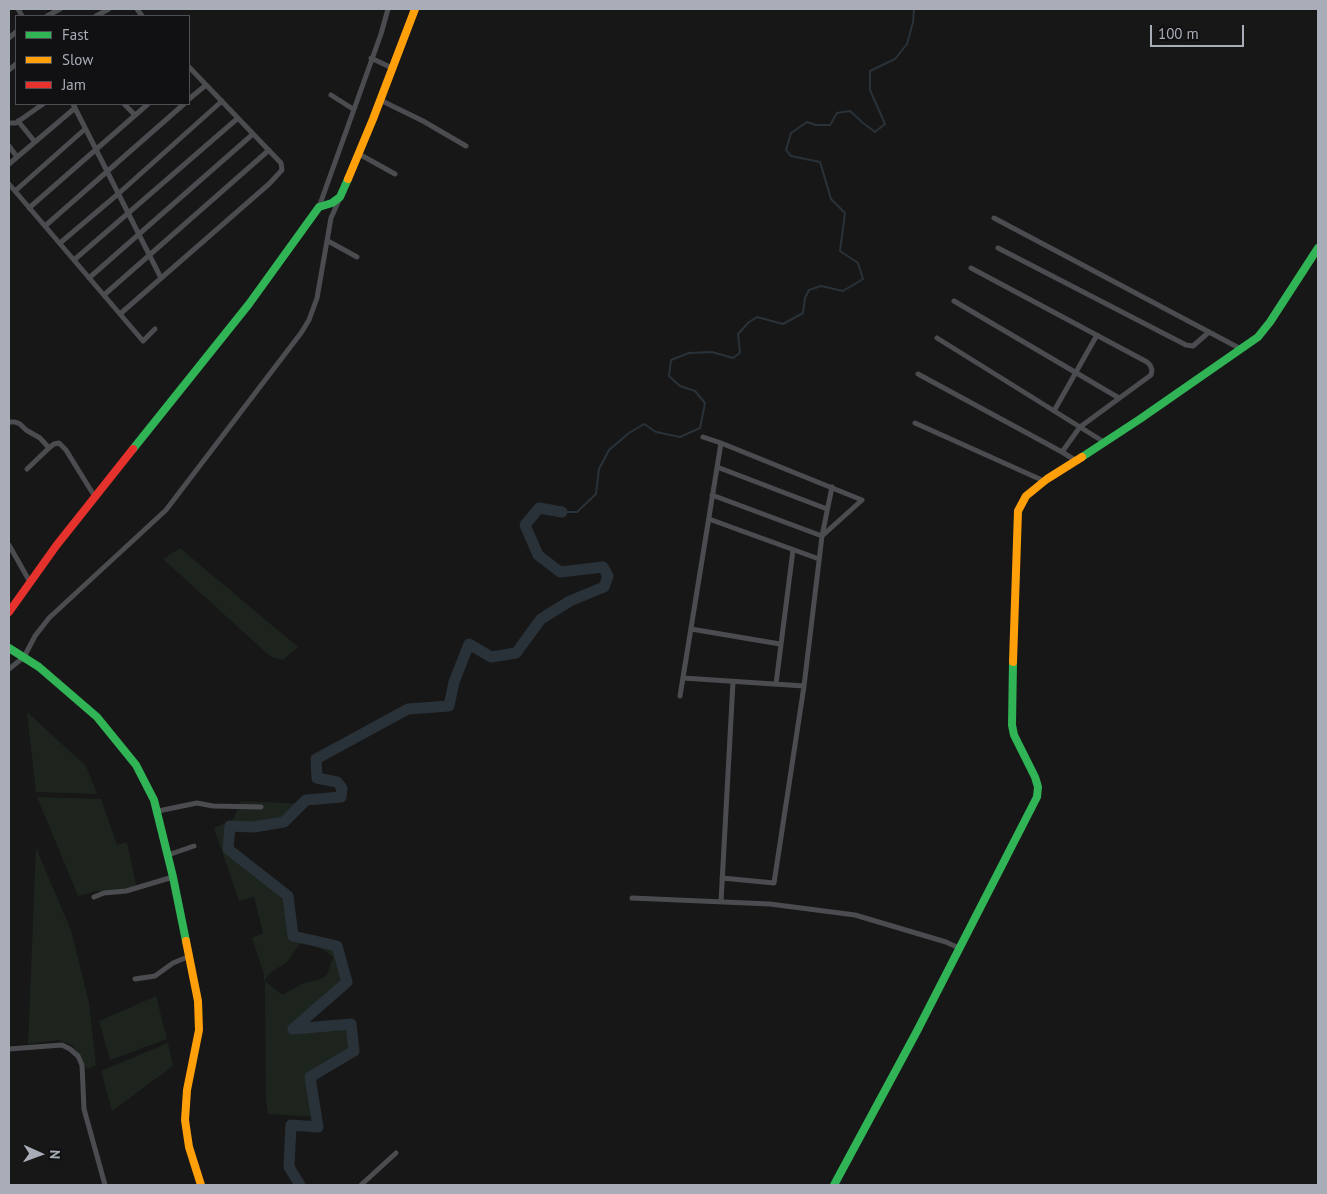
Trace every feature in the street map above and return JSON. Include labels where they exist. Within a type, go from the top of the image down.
[{"type":"street","points":[[49,15],[60,9]]},
{"type":"street","points":[[98,15],[109,9]]},
{"type":"street","points":[[137,9],[143,15]]},
{"type":"street","points":[[9,612],[95,497],[249,304],[292,247],[319,207],[388,9]]},
{"type":"street","points":[[9,669],[24,657],[35,636],[49,618],[166,510],[309,320],[316,298],[331,218],[359,154],[415,9]]},
{"type":"street","points":[[371,58],[392,68]]},
{"type":"street","points":[[120,314],[269,184],[282,170],[281,163],[190,69]]},
{"type":"street","points":[[190,98],[206,84]]},
{"type":"street","points":[[331,94],[354,109]]},
{"type":"street","points":[[380,100],[423,120],[466,146]]},
{"type":"street","points":[[60,243],[222,102]]},
{"type":"street","points":[[9,122],[13,124],[18,122],[42,105]]},
{"type":"street","points":[[125,105],[135,115]]},
{"type":"street","points":[[29,208],[147,105]]},
{"type":"street","points":[[45,226],[183,105]]},
{"type":"street","points":[[9,164],[74,106],[161,278]]},
{"type":"street","points":[[74,260],[238,118]]},
{"type":"street","points":[[18,122],[35,142]]},
{"type":"street","points":[[14,191],[85,129]]},
{"type":"street","points":[[90,278],[253,134]]},
{"type":"street","points":[[9,146],[17,157]]},
{"type":"street","points":[[104,295],[269,150]]},
{"type":"street","points":[[359,154],[395,174]]},
{"type":"street","points":[[9,184],[143,341],[155,329]]},
{"type":"street","points":[[319,207],[332,203],[340,197]]},
{"type":"street","points":[[994,218],[1242,349]]},
{"type":"street","points":[[328,241],[357,257]]},
{"type":"street","points":[[998,248],[1186,345],[1193,346],[1208,332]]},
{"type":"street","points":[[834,1185],[916,1033],[1037,797],[1038,787],[1034,773],[1013,731],[1012,682],[1018,511],[1021,503],[1026,496],[1044,481],[1258,337],[1266,328],[1318,248]]},
{"type":"street","points":[[971,268],[1147,362],[1152,370],[1151,375],[1080,427],[1062,452]]},
{"type":"street","points":[[954,301],[1119,398]]},
{"type":"street","points":[[1054,410],[1097,335]]},
{"type":"street","points":[[937,338],[1104,442]]},
{"type":"street","points":[[918,374],[1075,460]]},
{"type":"street","points":[[9,422],[20,424],[40,438],[49,448]]},
{"type":"street","points":[[915,423],[1044,481]]},
{"type":"street","points":[[703,437],[721,442],[862,500],[822,536]]},
{"type":"street","points":[[680,696],[721,442]]},
{"type":"street","points":[[27,469],[54,444],[59,444],[66,450],[95,497]]},
{"type":"street","points":[[717,467],[827,509]]},
{"type":"street","points":[[722,878],[774,883],[804,686],[822,536],[832,487]]},
{"type":"street","points":[[712,495],[822,536]]},
{"type":"street","points":[[709,518],[819,560]]},
{"type":"street","points":[[9,545],[30,582]]},
{"type":"street","points":[[776,684],[792,550]]},
{"type":"street","points":[[691,630],[780,644]]},
{"type":"street","points":[[9,648],[24,657],[71,693],[114,736],[136,765],[158,811],[197,995],[199,1020],[197,1041],[188,1090],[185,1120],[189,1147],[201,1185]]},
{"type":"street","points":[[684,678],[804,686]]},
{"type":"street","points":[[721,902],[733,682]]},
{"type":"street","points":[[158,811],[197,803],[213,806],[261,807]]},
{"type":"street","points":[[168,855],[194,846]]},
{"type":"street","points":[[94,897],[104,893],[126,891],[173,876]]},
{"type":"street","points":[[632,898],[770,904],[855,915],[946,942],[959,948]]},
{"type":"street","points":[[135,980],[155,976],[173,963],[190,956]]},
{"type":"street","points":[[9,1050],[62,1045],[78,1056],[82,1065],[84,1109],[105,1185]]},
{"type":"street","points":[[361,1185],[396,1153]]},
{"type":"shaded area","points":[[180,548],[298,647],[283,660],[271,657],[163,559]]},
{"type":"shaded area","points":[[27,712],[86,766],[97,794],[36,792]]},
{"type":"shaded area","points":[[37,797],[101,799],[117,845],[127,842],[136,885],[120,892],[96,891],[78,896]]},
{"type":"shaded area","points":[[241,801],[307,804],[285,827],[258,832],[235,830],[233,847],[292,895],[298,933],[342,944],[349,972],[350,986],[303,1024],[355,1020],[357,1055],[313,1079],[321,1117],[268,1114],[266,1100],[265,981],[282,995],[304,983],[318,980],[327,975],[333,957],[320,948],[301,942],[288,961],[270,973],[264,981],[264,974],[252,938],[263,933],[254,897],[239,901],[214,828],[233,820]]},
{"type":"shaded area","points":[[36,848],[71,930],[89,1003],[96,1065],[87,1069],[73,1045],[58,1040],[28,1044]]},
{"type":"shaded area","points":[[156,996],[167,1039],[110,1060],[99,1021]]},
{"type":"shaded area","points":[[168,1043],[173,1066],[112,1111],[101,1071]]},
{"type":"waterway","points":[[562,512],[577,512],[596,494],[599,469],[609,450],[629,433],[644,424],[656,432],[680,437],[700,428],[705,403],[695,391],[680,386],[669,376],[671,360],[689,353],[712,352],[733,358],[740,353],[738,334],[749,322],[757,317],[783,324],[803,313],[805,298],[809,290],[821,286],[843,291],[863,279],[858,263],[840,251],[845,213],[831,199],[820,162],[791,156],[786,150],[791,133],[807,122],[816,125],[830,125],[837,113],[850,111],[875,132],[885,124],[870,90],[870,71],[895,59],[907,44],[913,22],[914,9]]},
{"type":"waterway","points":[[300,1185],[289,1167],[291,1125],[318,1127],[310,1077],[354,1051],[351,1024],[293,1029],[347,982],[337,946],[293,936],[288,896],[228,849],[230,826],[253,827],[284,822],[306,800],[341,797],[342,788],[337,782],[317,778],[316,759],[408,709],[449,706],[454,682],[469,644],[491,657],[516,653],[541,619],[570,601],[604,587],[608,576],[603,567],[560,572],[538,555],[525,525],[539,508],[562,512]]},
{"type":"traffic: fast","points":[[133,449],[249,304],[319,207],[332,203],[340,197],[348,179]]},
{"type":"traffic: fast","points":[[1082,457],[1258,337],[1270,322],[1318,248]]},
{"type":"traffic: fast","points":[[9,648],[39,667],[97,717],[136,765],[154,800],[186,941]]},
{"type":"traffic: fast","points":[[834,1185],[916,1033],[1037,797],[1038,787],[1035,777],[1014,735],[1012,725],[1013,662]]},
{"type":"traffic: slow","points":[[348,179],[415,9]]},
{"type":"traffic: slow","points":[[1013,662],[1018,511],[1026,496],[1047,479],[1082,457]]},
{"type":"traffic: slow","points":[[186,941],[198,1001],[199,1030],[187,1090],[185,1120],[189,1147],[201,1185]]},
{"type":"traffic: jam","points":[[9,612],[56,546],[133,449]]}]
